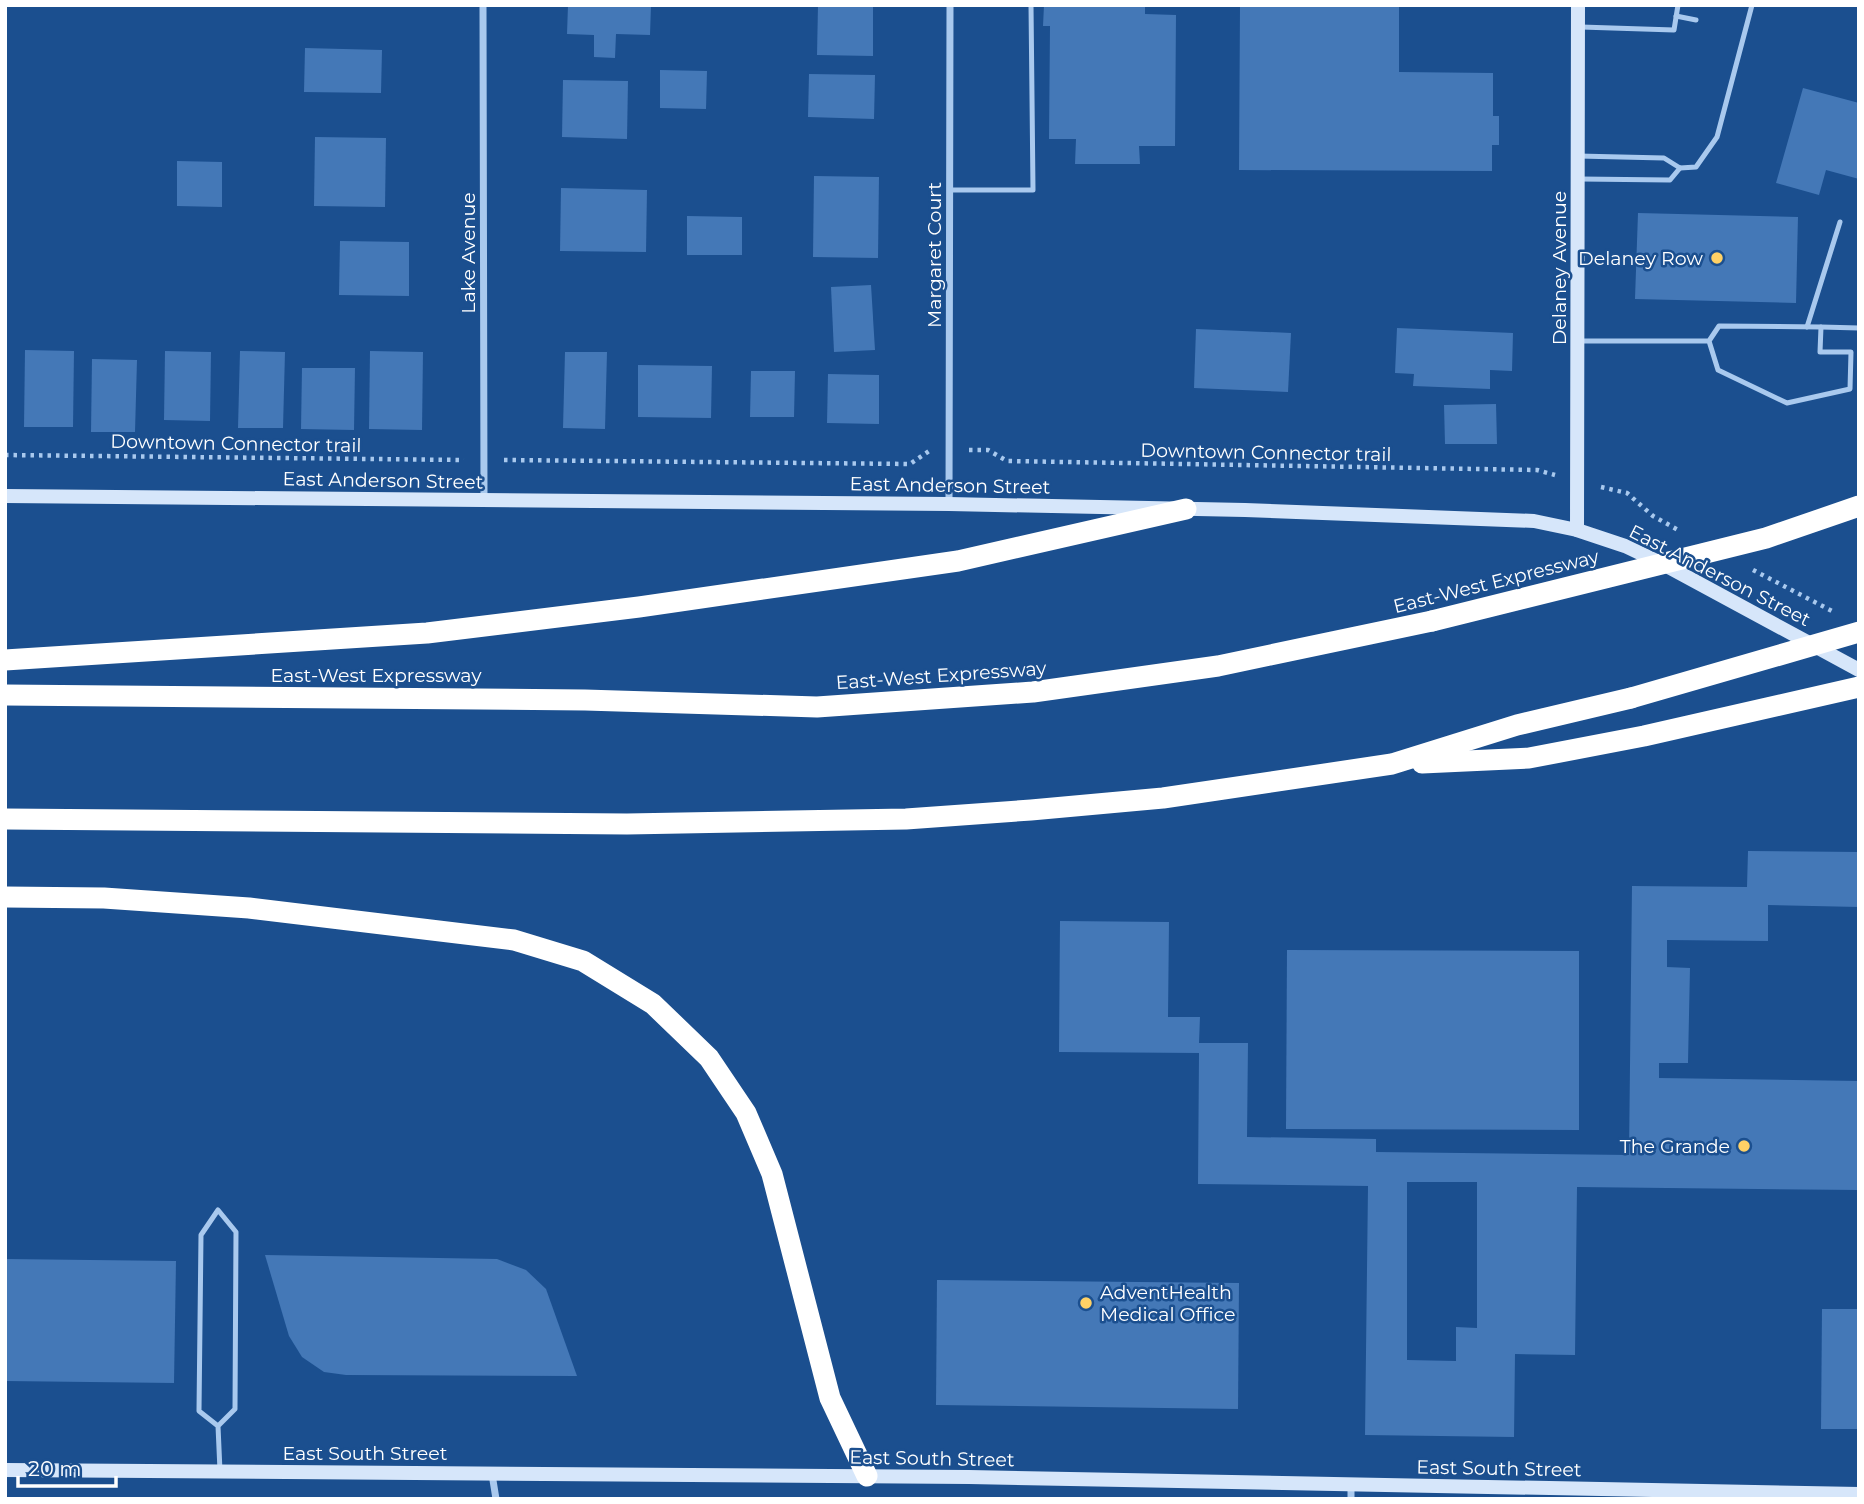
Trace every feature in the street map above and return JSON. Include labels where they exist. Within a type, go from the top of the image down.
[{"type":"highway","name":"East-West Expressway","points":[[5,695],[585,700],[817,707],[1033,692],[1218,666],[1432,621],[1766,538],[1859,506]]},
{"type":"highway","points":[[5,660],[427,632],[639,607],[957,561],[1186,509]]},
{"type":"highway","points":[[1392,764],[1517,725],[1631,698],[1859,632]]},
{"type":"highway","points":[[5,819],[627,824],[906,819],[1163,798],[1392,764],[1529,758],[1644,736],[1859,687]]},
{"type":"highway","points":[[5,897],[104,898],[249,908],[514,940],[583,961],[653,1004],[709,1058],[746,1113],[772,1174],[830,1398],[867,1476]]},
{"type":"main road","name":"Delaney Avenue","points":[[1577,530],[1578,5]]},
{"type":"main road","name":"East Anderson Street","points":[[5,496],[949,504],[1534,521],[1577,530],[1625,546],[1859,670]]},
{"type":"main road","name":"East South Street","points":[[5,1470],[867,1476],[1351,1491],[1506,1487],[1859,1494]]},
{"type":"main road","points":[[1506,1487],[1547,1499]]},
{"type":"street","name":"Lake Avenue","points":[[484,5],[484,500]]},
{"type":"street","name":"Margaret Court","points":[[949,504],[950,5]]},
{"type":"street","points":[[492,1473],[496,1499]]},
{"type":"lane","points":[[950,190],[1033,190],[1031,5]]},
{"type":"lane","points":[[1578,27],[1674,30],[1678,5]]},
{"type":"lane","points":[[1578,156],[1664,158],[1680,168],[1696,167],[1717,137],[1752,5]]},
{"type":"lane","points":[[1676,16],[1696,20]]},
{"type":"lane","points":[[1578,178],[1670,180],[1680,168]]},
{"type":"lane","points":[[1807,327],[1840,222]]},
{"type":"lane","points":[[1709,341],[1719,326],[1859,328]]},
{"type":"lane","points":[[1709,341],[1718,370],[1787,403],[1850,389],[1851,352],[1821,352],[1821,327]]},
{"type":"lane","points":[[1578,341],[1709,341]]},
{"type":"lane","points":[[218,1426],[199,1411],[201,1235],[218,1210],[236,1232],[235,1409],[218,1426],[220,1471]]},
{"type":"path","points":[[505,460],[910,464],[931,450]]},
{"type":"path","name":"Downtown Connector trail","points":[[988,450],[1007,461],[1537,470],[1547,473]]},
{"type":"path","name":"Downtown Connector trail","points":[[5,455],[467,460]]},
{"type":"building","points":[[568,5],[651,5],[650,35],[616,34],[615,58],[594,57],[594,35],[567,34]]},
{"type":"building","points":[[818,5],[873,5],[873,56],[817,55]]},
{"type":"building","points":[[1044,5],[1145,5],[1145,14],[1176,15],[1175,146],[1139,146],[1140,164],[1075,164],[1076,139],[1049,139],[1050,26],[1043,26]]},
{"type":"building","points":[[1240,5],[1399,5],[1399,72],[1493,73],[1493,116],[1499,116],[1499,145],[1492,145],[1492,171],[1239,170]]},
{"type":"building","points":[[305,48],[382,50],[381,93],[304,92]]},
{"type":"building","points":[[660,70],[707,71],[706,109],[660,108]]},
{"type":"building","points":[[809,74],[875,75],[874,119],[808,117]]},
{"type":"building","points":[[563,80],[628,81],[627,139],[562,137]]},
{"type":"building","points":[[1803,88],[1859,103],[1859,179],[1826,170],[1819,195],[1776,183]]},
{"type":"building","points":[[315,137],[386,138],[385,207],[314,206]]},
{"type":"building","points":[[177,161],[222,162],[222,207],[177,206]]},
{"type":"building","points":[[814,176],[879,177],[878,258],[813,257]]},
{"type":"building","points":[[561,188],[647,190],[646,252],[560,251]]},
{"type":"building","name":"Delaney Row","points":[[1638,213],[1798,217],[1796,303],[1635,299]]},
{"type":"building","points":[[687,216],[742,217],[742,255],[687,255]]},
{"type":"building","points":[[340,241],[409,242],[409,296],[339,295]]},
{"type":"building","points":[[871,285],[875,350],[834,352],[831,287]]},
{"type":"building","points":[[1397,328],[1513,333],[1512,371],[1490,370],[1490,389],[1413,386],[1414,374],[1395,373]]},
{"type":"building","points":[[1196,329],[1291,333],[1288,392],[1194,388]]},
{"type":"building","points":[[25,350],[74,351],[73,427],[24,427]]},
{"type":"building","points":[[165,351],[211,352],[210,421],[164,420]]},
{"type":"building","points":[[240,351],[285,352],[283,428],[238,428]]},
{"type":"building","points":[[370,351],[423,352],[422,430],[369,429]]},
{"type":"building","points":[[565,352],[607,352],[605,429],[563,428]]},
{"type":"building","points":[[92,359],[137,360],[135,432],[91,432]]},
{"type":"building","points":[[638,365],[712,366],[711,418],[638,417]]},
{"type":"building","points":[[302,368],[355,368],[354,430],[301,429]]},
{"type":"building","points":[[751,371],[795,371],[794,417],[750,417]]},
{"type":"building","points":[[828,374],[879,375],[879,424],[827,423]]},
{"type":"building","points":[[1496,404],[1497,444],[1445,444],[1444,405]]},
{"type":"building","name":"The Grande","points":[[1748,851],[1859,852],[1859,907],[1768,905],[1768,941],[1667,940],[1667,967],[1690,968],[1688,1063],[1659,1063],[1659,1078],[1859,1081],[1859,1190],[1577,1187],[1575,1355],[1515,1354],[1514,1437],[1365,1435],[1368,1186],[1198,1184],[1199,1053],[1059,1052],[1060,921],[1169,922],[1168,1017],[1200,1017],[1199,1043],[1248,1043],[1247,1137],[1376,1139],[1376,1152],[1629,1155],[1632,886],[1747,887]],"holes":[[[1407,1182],[1477,1182],[1477,1328],[1456,1327],[1456,1361],[1407,1360]]]},
{"type":"building","points":[[1287,950],[1579,951],[1579,1130],[1286,1129]]},
{"type":"building","points":[[265,1255],[497,1259],[526,1270],[546,1289],[577,1376],[346,1375],[324,1372],[302,1357],[289,1336]]},
{"type":"building","points":[[5,1259],[176,1261],[174,1383],[5,1381]]},
{"type":"building","points":[[937,1280],[1239,1283],[1238,1409],[936,1405]]},
{"type":"building","points":[[1822,1309],[1859,1309],[1859,1429],[1821,1429]]},
{"type":"place","name":"Delaney Row","points":[[1717,258]]},
{"type":"place","name":"The Grande","points":[[1744,1146]]},
{"type":"place","name":"AdventHealth Medical Office","points":[[1086,1303]]}]
